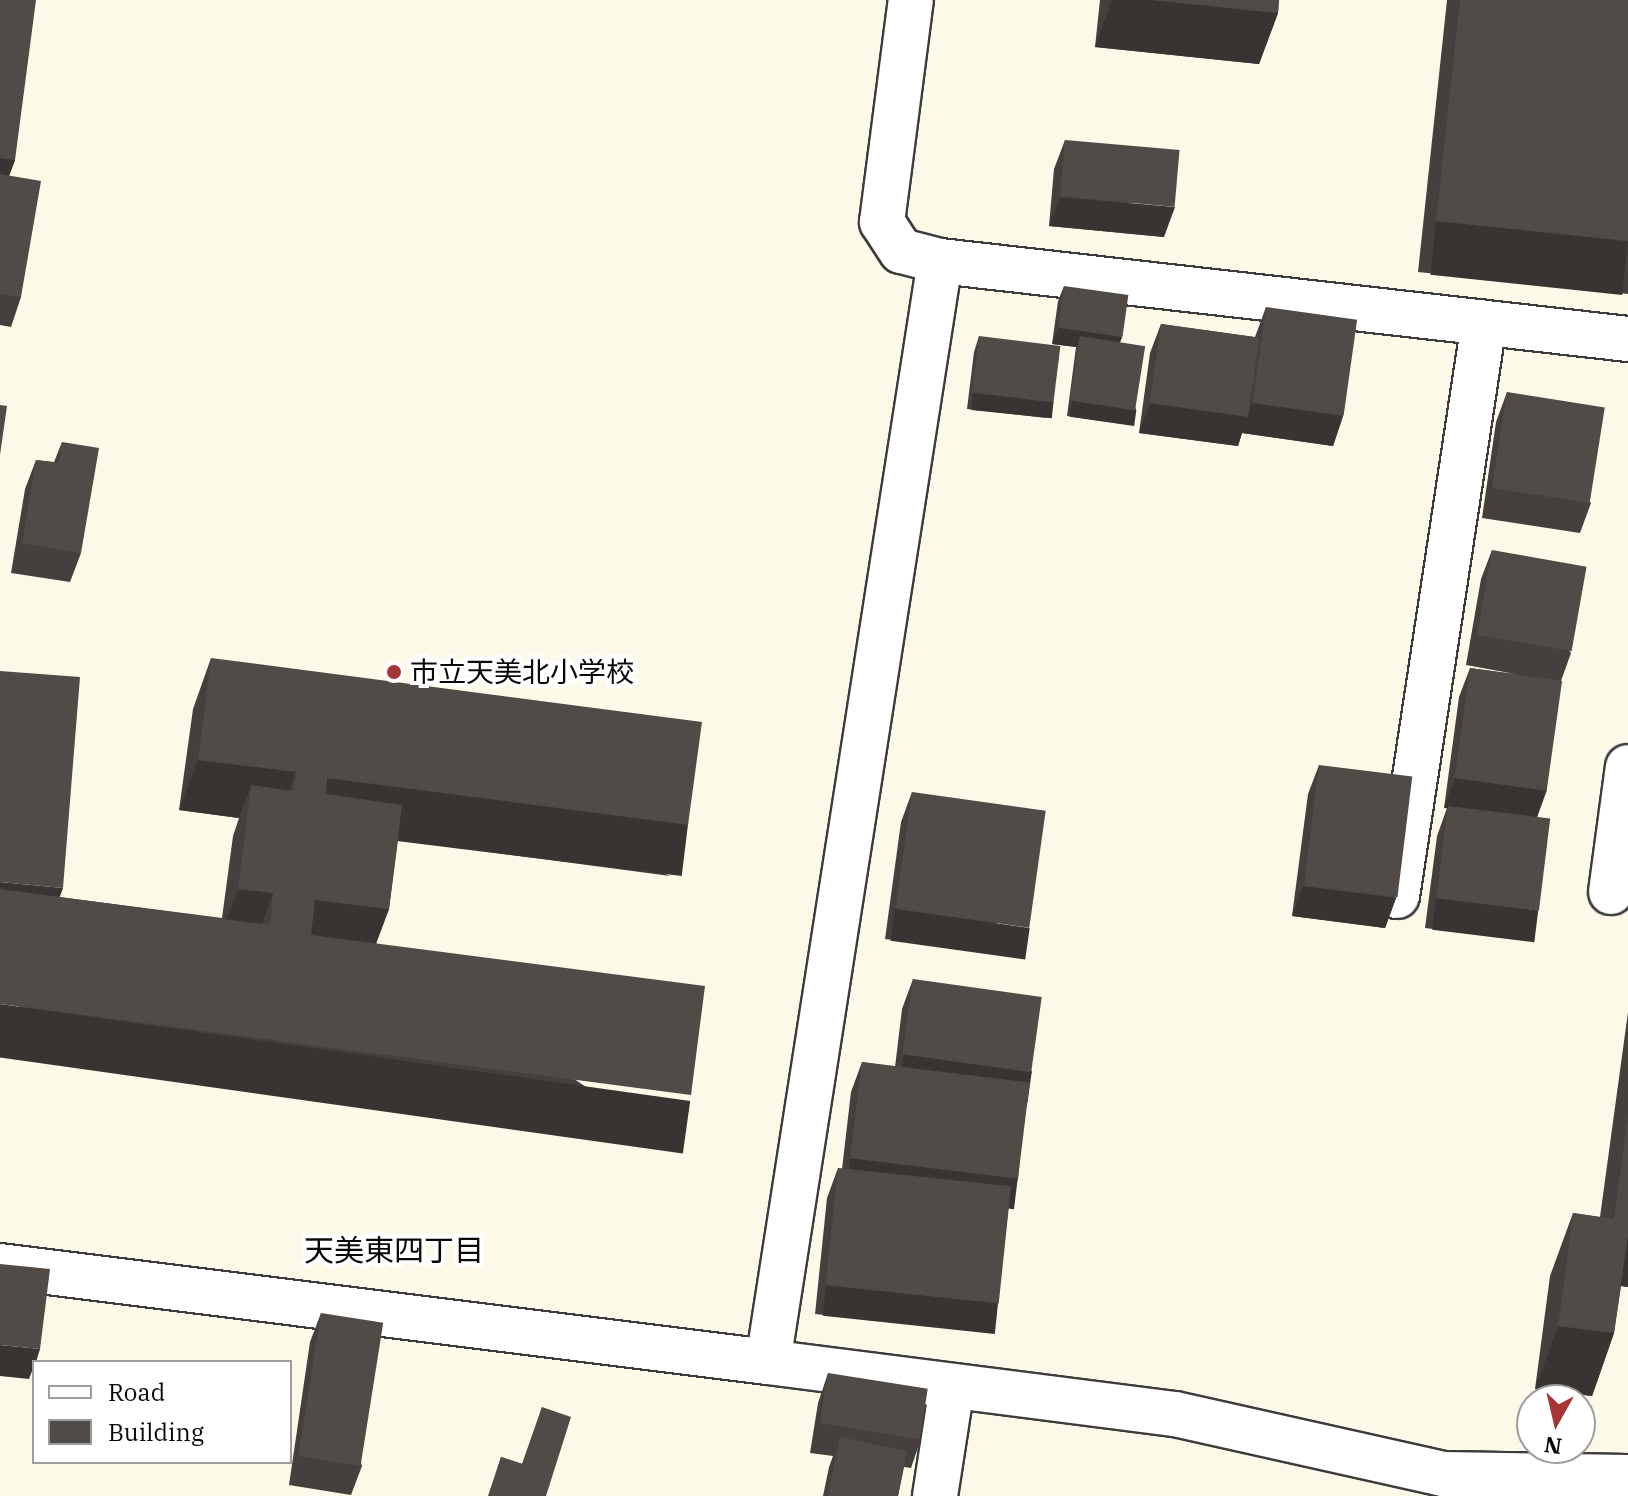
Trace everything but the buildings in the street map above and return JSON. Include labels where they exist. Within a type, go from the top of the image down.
[{"type":"street","points":[[911,0],[882,222],[901,251],[940,261],[1628,339]]},
{"type":"street","points":[[768,1362],[940,261]]},
{"type":"street","points":[[1397,896],[1484,323]]},
{"type":"street","points":[[1611,892],[1628,767]]},
{"type":"street","points":[[0,1266],[1175,1414],[1443,1474],[1628,1477]]},
{"type":"street","points":[[935,1496],[952,1386]]},
{"type":"place","name":"市立天美北小学校","points":[[394,672]]},
{"type":"district","name":"天美東四丁目","points":[[394,1250]]}]
